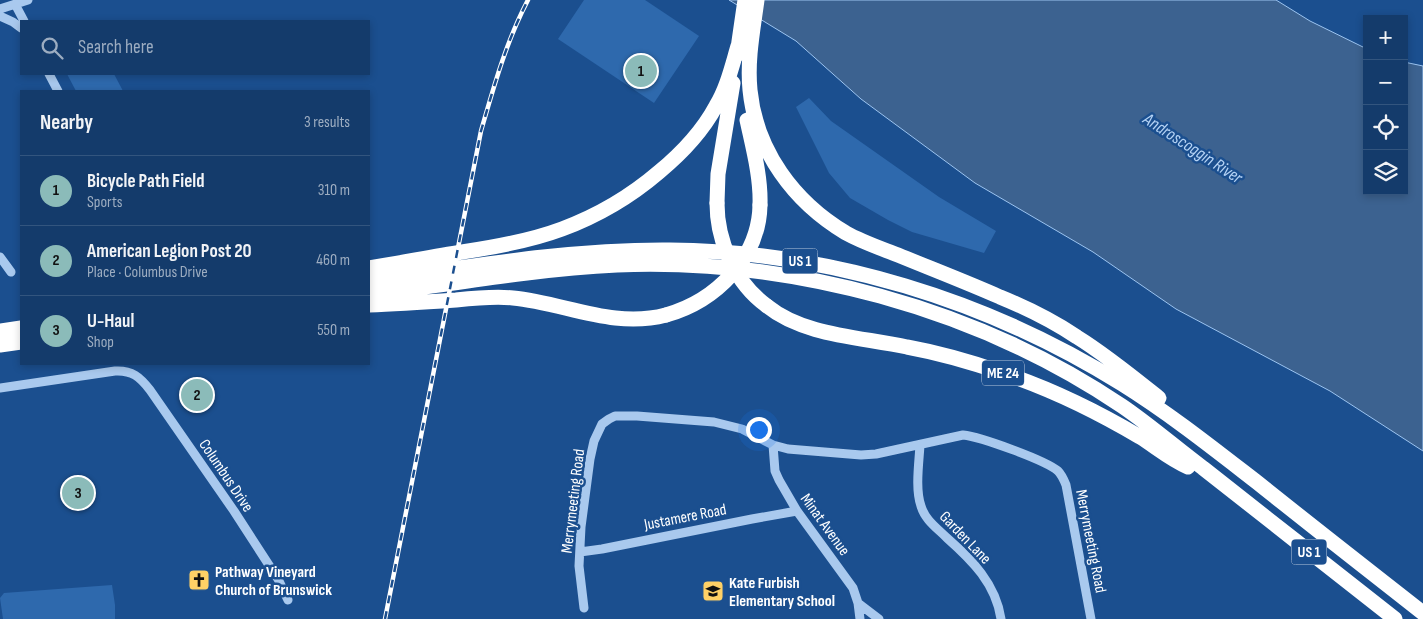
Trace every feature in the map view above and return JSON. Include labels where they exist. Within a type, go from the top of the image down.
[{"type":"highway","points":[[370,305],[511,298],[555,305],[615,319],[642,319],[689,307],[717,289],[742,261],[753,241],[760,217],[760,185],[744,94],[745,0]]},
{"type":"highway","points":[[370,268],[519,242],[562,230],[610,207],[651,180],[696,136],[716,107],[744,49],[758,0]]},
{"type":"highway","points":[[744,49],[752,99],[763,141],[788,184],[818,214],[857,239],[994,294],[1060,326],[1114,363],[1179,413],[1193,433]]},
{"type":"highway","name":"ME 24","points":[[744,49],[718,174],[716,203],[719,229],[730,261],[749,289],[767,306],[786,318],[816,330],[946,356],[1026,381],[1090,410],[1141,438],[1185,466],[1223,484]]},
{"type":"highway","name":"US 1","points":[[370,281],[549,256],[631,250],[670,250],[731,252],[820,265],[904,285],[962,305],[1016,327],[1096,368],[1147,400],[1193,433],[1423,613]]},
{"type":"highway","name":"US 1","points":[[370,295],[559,270],[618,265],[658,265],[766,272],[825,282],[911,305],[976,329],[1047,362],[1124,407],[1395,619]]},
{"type":"highway","points":[[0,331],[20,328]]},
{"type":"highway","points":[[0,345],[20,342]]},
{"type":"street","points":[[0,9],[28,0]]},
{"type":"street","points":[[16,4],[24,20]]},
{"type":"street","points":[[0,16],[20,27]]},
{"type":"street","points":[[50,75],[57,90]]},
{"type":"street","points":[[0,257],[11,272]]},
{"type":"street","name":"Columbus Drive","points":[[0,388],[123,370],[139,376],[210,475],[278,579],[288,600]]},
{"type":"street","name":"Merrymeeting Road","points":[[584,608],[579,576],[580,552],[592,450],[602,424],[608,419],[636,416],[714,422],[742,429],[773,446],[861,455],[876,454],[956,436],[969,436],[1044,463],[1057,470],[1063,477],[1068,493],[1091,619]]},
{"type":"street","name":"Garden Lane","points":[[920,444],[918,494],[923,512],[934,526],[964,553],[981,572],[995,595],[1001,619]]},
{"type":"street","name":"Minat Avenue","points":[[773,446],[775,471],[783,488],[797,511],[854,588],[860,619]]},
{"type":"street","name":"Justamere Road","points":[[580,552],[797,511]]},
{"type":"street","points":[[858,603],[879,619]]},
{"type":"shaded area","points":[[584,0],[645,0],[699,36],[654,103],[558,39]]},
{"type":"shaded area","points":[[68,75],[115,75],[122,90],[75,90]]},
{"type":"shaded area","points":[[809,98],[831,121],[939,197],[996,231],[984,253],[912,232],[850,198],[829,173],[796,107]]},
{"type":"shaded area","points":[[112,585],[115,619],[3,619],[0,598],[4,593]]},
{"type":"water","name":"Androscoggin River","points":[[729,0],[1276,0],[1310,21],[1363,47],[1363,195],[1408,195],[1408,63],[1423,66],[1423,451],[1330,391],[1176,309],[1093,252],[975,183],[861,99],[796,41]]},
{"type":"railway","points":[[385,619],[481,131],[507,48],[528,0]]},
{"type":"place","name":"Bicycle Path Field","points":[[641,71]]},
{"type":"place","name":"American Legion Post 20","points":[[197,395]]},
{"type":"place","name":"U-Haul","points":[[78,493]]},
{"type":"place","name":"Pathway Vineyard Church of Brunswick","points":[[199,580]]},
{"type":"place","name":"Kate Furbish Elementary School","points":[[713,591]]}]
